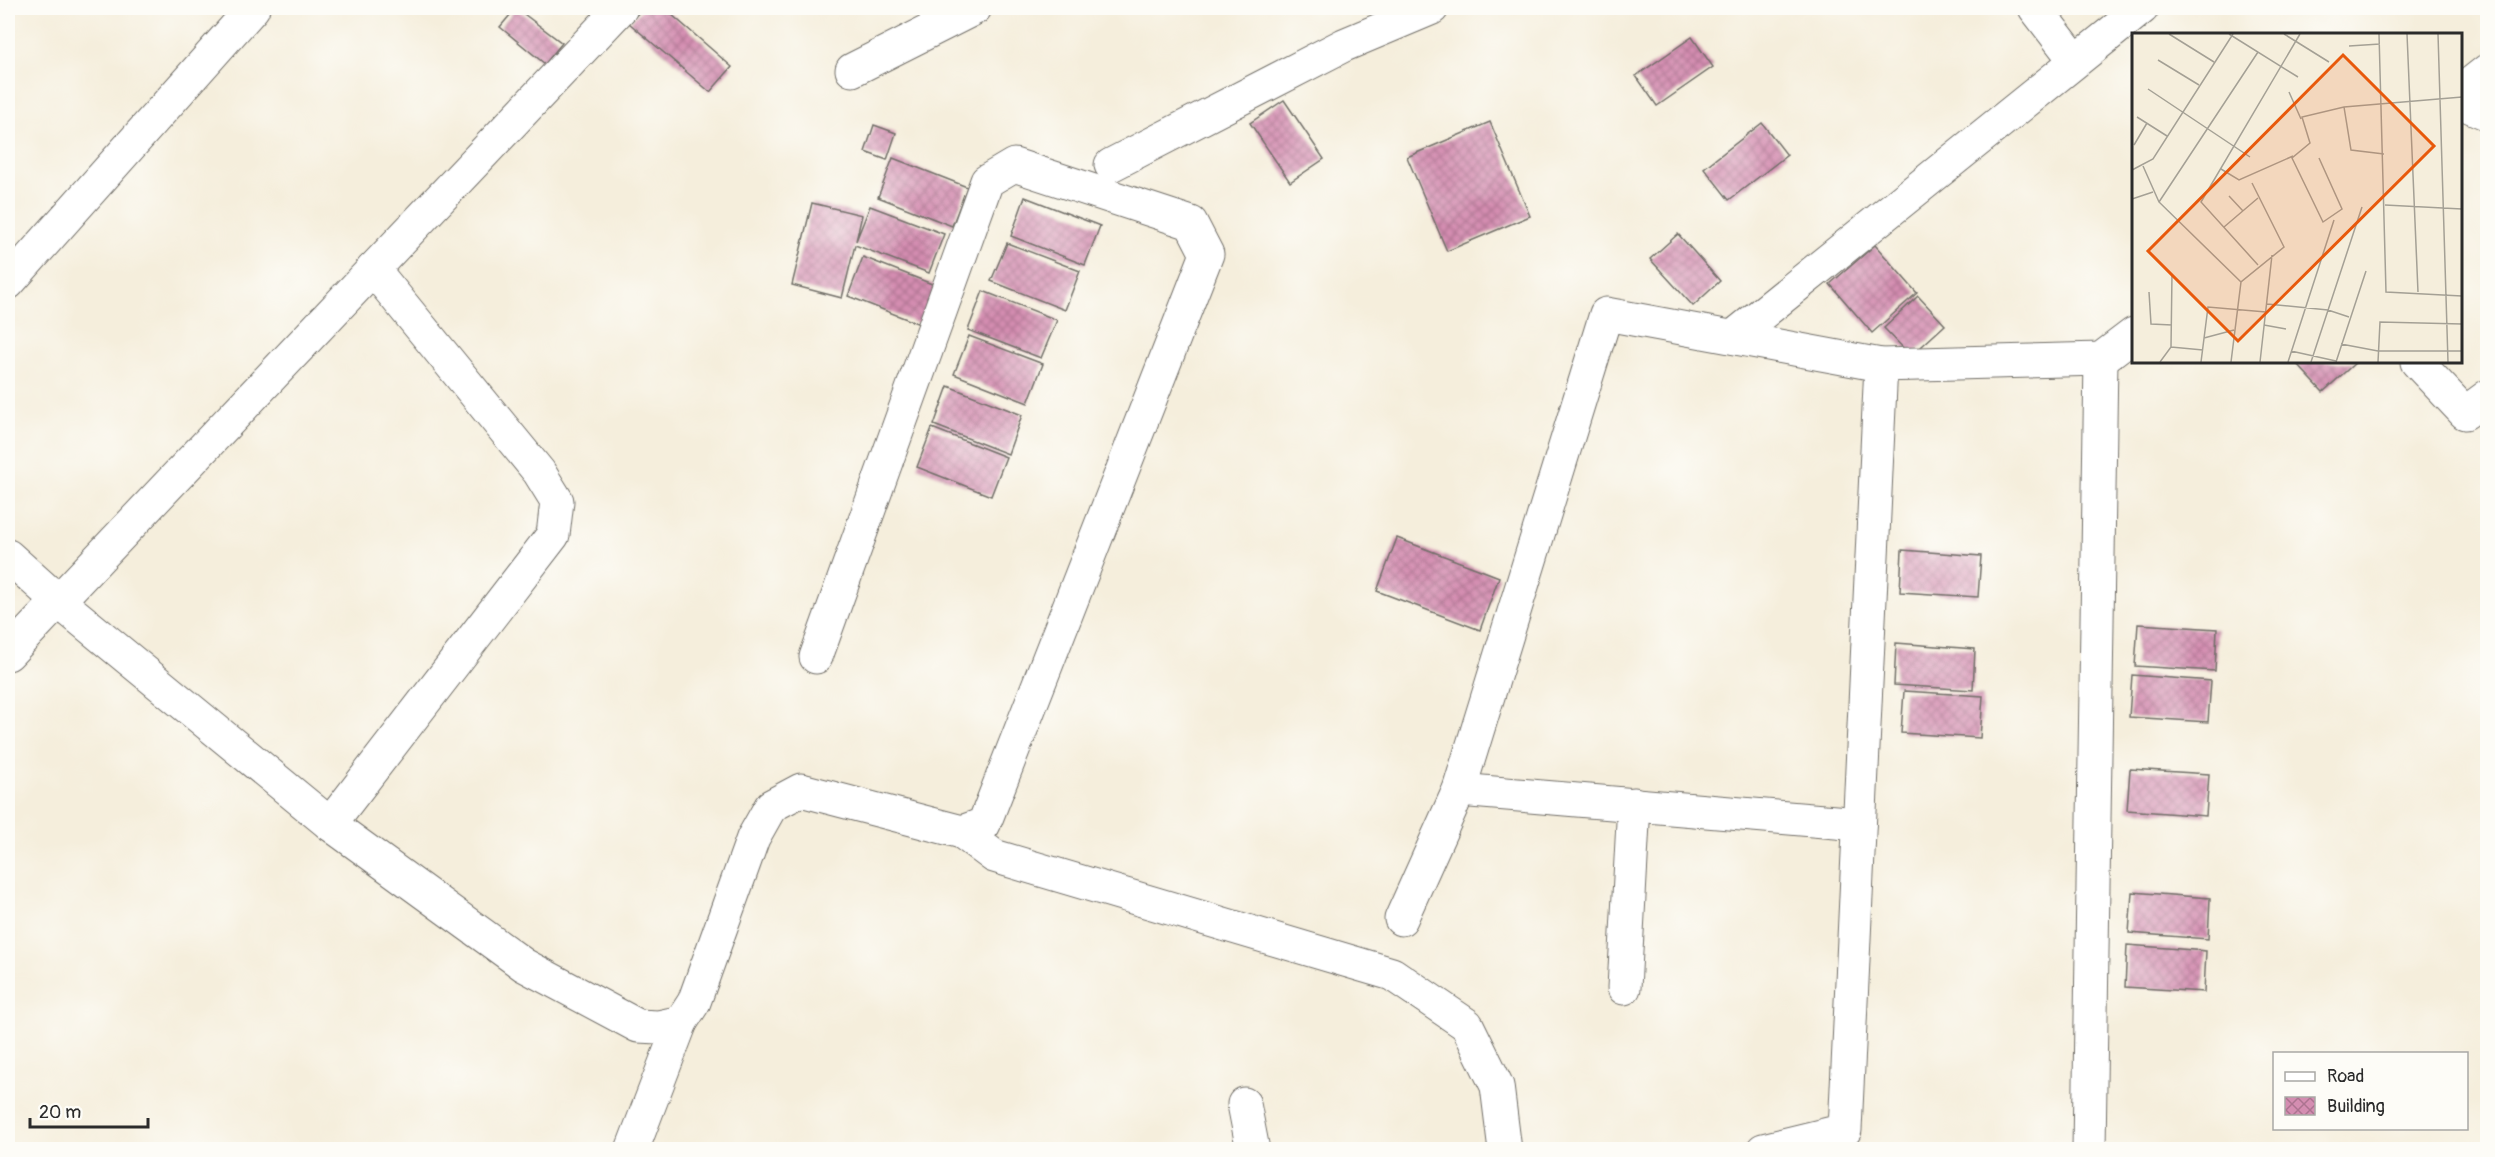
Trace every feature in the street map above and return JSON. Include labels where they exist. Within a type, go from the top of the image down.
[{"type":"street","points":[[8,283],[253,8]]},
{"type":"street","points":[[8,654],[621,8]]},
{"type":"street","points":[[852,70],[975,8]]},
{"type":"street","points":[[1110,165],[1344,45],[1432,8]]},
{"type":"street","points":[[2035,8],[2076,60]]},
{"type":"street","points":[[1733,337],[2076,60],[2141,19]]},
{"type":"street","points":[[2462,90],[2487,70]]},
{"type":"street","points":[[2462,103],[2487,114]]},
{"type":"street","points":[[816,657],[987,182],[1014,165],[1191,224],[1207,254],[984,824],[962,832]]},
{"type":"street","points":[[330,824],[554,535],[557,501],[539,472],[373,269]]},
{"type":"street","points":[[1401,919],[1459,790],[1606,314],[1881,365],[2101,359],[2132,335]]},
{"type":"street","points":[[2089,1149],[2101,359]]},
{"type":"street","points":[[2418,363],[2465,413],[2487,396]]},
{"type":"street","points":[[1763,1149],[1845,1130],[1881,365]]},
{"type":"street","points":[[8,556],[57,600],[330,824],[524,965],[638,1026],[657,1027],[681,1022]]},
{"type":"street","points":[[632,1149],[681,1022],[694,1002],[753,838],[771,806],[801,790],[962,832],[994,856],[1392,974],[1467,1025],[1497,1086],[1505,1149]]},
{"type":"street","points":[[1459,790],[1859,824]]},
{"type":"street","points":[[1624,988],[1634,804]]},
{"type":"street","points":[[1244,1104],[1252,1149]]},
{"type":"building","points":[[516,8],[562,43],[545,64],[500,27]]},
{"type":"building","points":[[643,8],[664,8],[732,67],[710,92],[629,23]]},
{"type":"building","points":[[1692,37],[1713,67],[1657,106],[1636,76]]},
{"type":"building","points":[[1284,100],[1324,159],[1290,182],[1250,123]]},
{"type":"building","points":[[1490,122],[1530,216],[1447,251],[1407,157]]},
{"type":"building","points":[[1762,123],[1787,155],[1729,200],[1704,168]]},
{"type":"building","points":[[874,125],[896,133],[887,160],[865,152]]},
{"type":"building","points":[[893,158],[967,187],[952,226],[878,197]]},
{"type":"building","points":[[1025,197],[1100,226],[1085,265],[1011,236]]},
{"type":"building","points":[[812,203],[862,215],[856,241],[870,206],[944,234],[929,273],[855,245],[842,298],[792,285]]},
{"type":"building","points":[[1678,234],[1720,281],[1693,306],[1650,259]]},
{"type":"building","points":[[1007,243],[1080,271],[1065,310],[991,281]]},
{"type":"building","points":[[1875,245],[1917,293],[1872,333],[1830,284]]},
{"type":"building","points":[[863,257],[937,286],[922,325],[848,296]]},
{"type":"building","points":[[983,291],[1057,320],[1041,358],[968,330]]},
{"type":"building","points":[[1918,296],[1945,325],[1911,356],[1884,328]]},
{"type":"building","points":[[969,336],[1043,364],[1028,403],[954,374]]},
{"type":"building","points":[[2301,363],[2355,363],[2323,392],[2298,365]]},
{"type":"building","points":[[948,386],[1022,415],[1008,454],[934,425]]},
{"type":"building","points":[[932,428],[1006,457],[991,496],[917,467]]},
{"type":"building","points":[[1397,538],[1499,577],[1480,630],[1377,591]]},
{"type":"building","points":[[1902,550],[1981,556],[1978,597],[1900,592]]},
{"type":"building","points":[[2138,624],[2217,629],[2215,671],[2135,666]]},
{"type":"building","points":[[1896,643],[1975,649],[1973,690],[1894,685]]},
{"type":"building","points":[[2132,675],[2211,681],[2208,722],[2129,717]]},
{"type":"building","points":[[1904,691],[1983,696],[1980,738],[1901,733]]},
{"type":"building","points":[[2130,769],[2209,774],[2206,816],[2127,810]]},
{"type":"building","points":[[2132,892],[2210,898],[2208,939],[2129,933]]},
{"type":"building","points":[[2127,945],[2206,951],[2204,992],[2125,987]]}]
